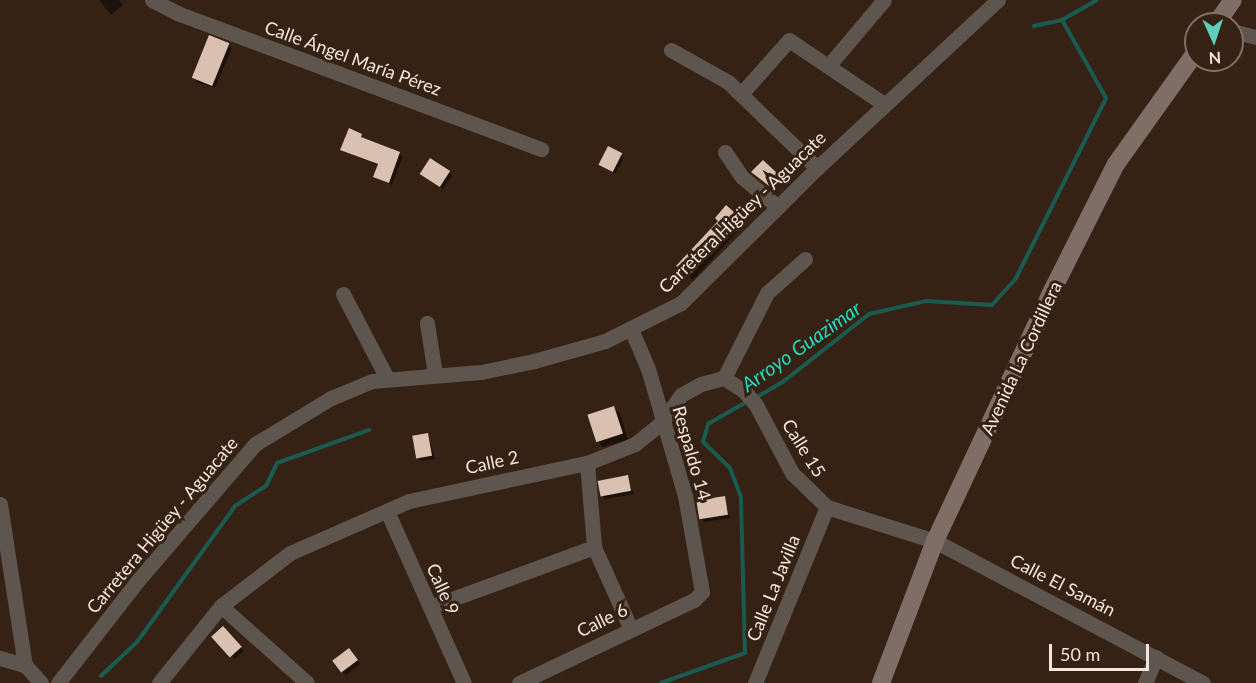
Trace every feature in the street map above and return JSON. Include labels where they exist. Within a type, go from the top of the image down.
[{"type":"main road","name":"Avenida La Cordillera","points":[[881,683],[935,541],[1116,165],[1184,69]]},
{"type":"street","name":"Calle Ángel María Pérez","points":[[152,0],[177,13],[541,148]]},
{"type":"street","points":[[830,65],[884,0]]},
{"type":"street","name":"Carretera Higüey - Aguacate","points":[[58,683],[139,579],[255,444],[350,389],[387,378],[481,372],[534,361],[605,341],[681,303],[817,168],[998,0]]},
{"type":"street","points":[[741,94],[789,40],[830,65],[884,104]]},
{"type":"street","points":[[671,50],[728,82],[817,168]]},
{"type":"street","points":[[725,152],[742,177],[778,207]]},
{"type":"street","points":[[724,378],[767,293],[805,259]]},
{"type":"street","points":[[343,294],[387,378]]},
{"type":"street","points":[[427,322],[435,374]]},
{"type":"street","name":"Respaldo 14","points":[[631,329],[648,369],[685,496],[702,592]]},
{"type":"street","name":"Calle 15","points":[[724,378],[744,391],[756,405],[792,473],[827,507],[935,541]]},
{"type":"street","name":"Calle 2","points":[[159,683],[221,606],[290,553],[409,501],[486,482],[587,463],[635,444],[662,422],[691,388],[724,378]]},
{"type":"street","points":[[587,463],[594,548],[630,627]]},
{"type":"street","points":[[0,504],[25,665]]},
{"type":"street","name":"Calle La Javilla","points":[[755,683],[827,507]]},
{"type":"street","name":"Calle 9","points":[[387,511],[464,683]]},
{"type":"street","name":"Calle El Samán","points":[[935,541],[1203,683]]},
{"type":"street","points":[[430,607],[594,548]]},
{"type":"street","name":"Calle 6","points":[[519,683],[630,627],[694,600],[702,592]]},
{"type":"street","points":[[221,606],[308,683]]},
{"type":"street","points":[[1145,683],[1155,657]]},
{"type":"street","points":[[0,658],[25,665],[41,683]]},
{"type":"building","points":[[209,35],[229,43],[212,86],[192,78]]},
{"type":"building","points":[[349,128],[362,134],[361,137],[400,152],[389,183],[373,177],[378,164],[340,150]]},
{"type":"building","points":[[608,146],[622,153],[613,172],[598,165]]},
{"type":"building","points":[[430,158],[450,171],[440,187],[420,174]]},
{"type":"building","points":[[763,160],[779,175],[769,186],[751,172]]},
{"type":"building","points":[[726,205],[742,219],[688,277],[676,266],[718,221],[715,218]]},
{"type":"building","points":[[614,406],[623,434],[596,442],[587,415]]},
{"type":"building","points":[[428,433],[432,456],[416,458],[412,436]]},
{"type":"building","points":[[628,475],[631,491],[601,497],[598,481]]},
{"type":"building","points":[[725,496],[728,515],[699,519],[696,501]]},
{"type":"building","points":[[223,626],[242,647],[230,658],[211,637]]},
{"type":"building","points":[[349,648],[358,660],[341,673],[332,661]]},
{"type":"waterway","points":[[1034,26],[1062,20],[1097,0]]},
{"type":"waterway","name":"Arroyo Guazimar","points":[[755,398],[784,381],[869,314],[926,301],[992,305],[1016,278],[1106,98],[1062,20]]},
{"type":"waterway","name":"Arroyo Guazimar","points":[[661,683],[745,653],[741,497],[730,468],[703,442],[708,424],[748,401]]},
{"type":"waterway","points":[[101,676],[137,642],[235,506],[266,486],[277,463],[369,430]]}]
